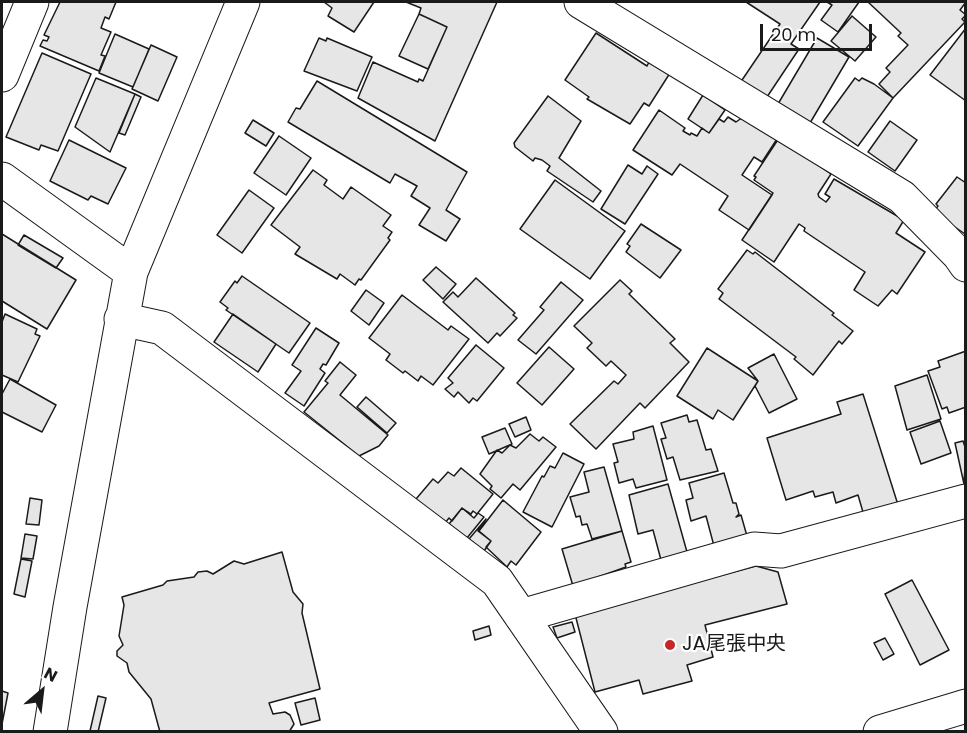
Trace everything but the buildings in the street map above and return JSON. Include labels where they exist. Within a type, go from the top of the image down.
[{"type":"street","points":[[2,75],[32,2]]},
{"type":"street","points":[[50,732],[131,272],[243,2]]},
{"type":"street","points":[[581,2],[902,197],[966,265]]},
{"type":"street","points":[[2,179],[131,272]]},
{"type":"street","points":[[121,319],[162,328],[497,581],[601,732]]},
{"type":"street","points":[[521,616],[754,549],[781,551],[966,501]]},
{"type":"street","points":[[880,732],[966,706]]},
{"type":"place","name":"JA尾張中央","points":[[670,645]]}]
